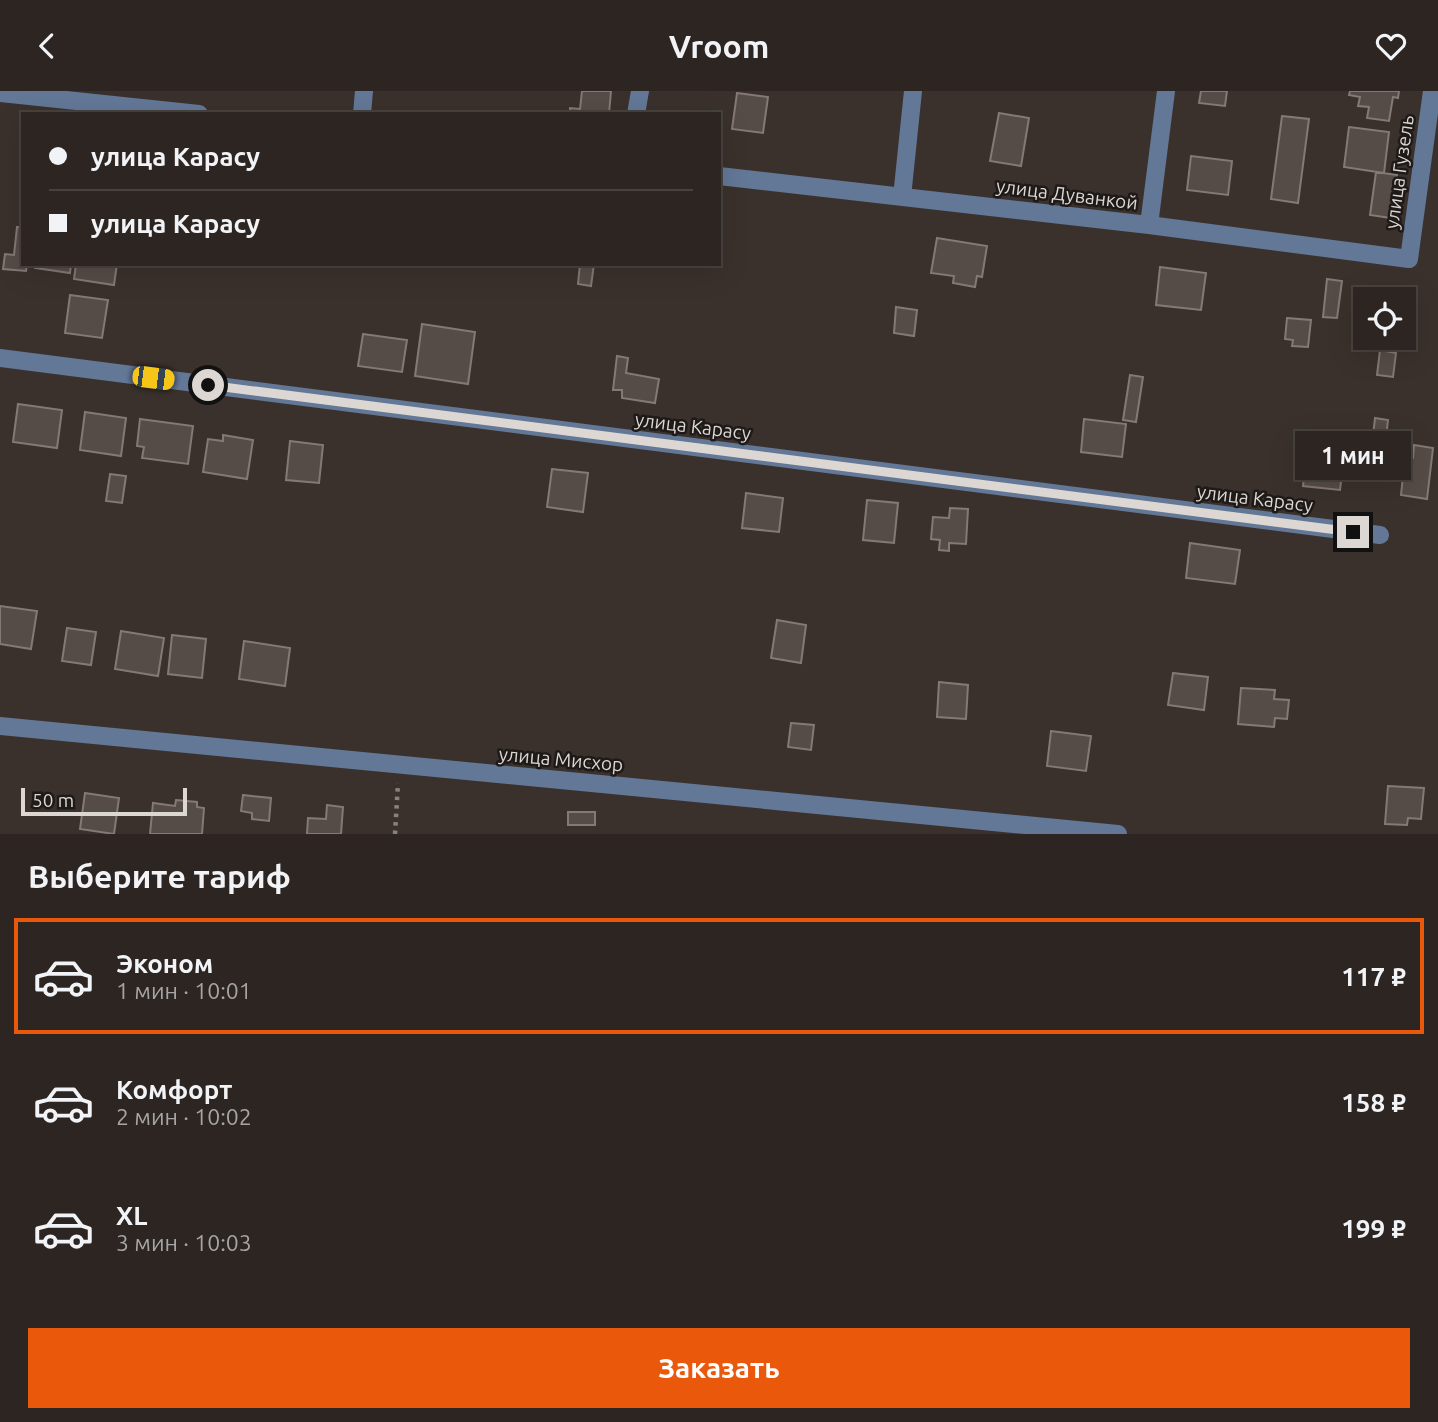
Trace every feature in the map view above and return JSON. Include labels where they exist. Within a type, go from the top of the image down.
[{"type":"street","points":[[362,112],[364,91]]},
{"type":"street","points":[[636,112],[640,91]]},
{"type":"street","points":[[902,197],[914,91]]},
{"type":"street","points":[[1149,225],[1167,91]]},
{"type":"street","name":"улица Гузель","points":[[1409,259],[1432,91]]},
{"type":"street","points":[[0,93],[113,98],[188,112]]},
{"type":"street","name":"улица Дуванкой","points":[[721,176],[1149,225],[1409,259]]},
{"type":"street","name":"улица Карасу","points":[[0,358],[1380,535]]},
{"type":"street","name":"улица Мисхор","points":[[0,726],[1118,834]]},
{"type":"path","points":[[395,834],[399,765]]},
{"type":"building","points":[[582,91],[611,91],[609,112],[570,112],[570,108],[580,109]]},
{"type":"building","points":[[1201,91],[1227,91],[1225,106],[1199,103]]},
{"type":"building","points":[[1350,91],[1399,91],[1398,98],[1393,97],[1389,121],[1367,118],[1369,107],[1358,106],[1360,97],[1349,95]]},
{"type":"building","points":[[737,93],[768,97],[763,133],[732,129]]},
{"type":"building","points":[[999,113],[1029,118],[1021,166],[990,161]]},
{"type":"building","points":[[1282,116],[1309,119],[1298,203],[1271,199]]},
{"type":"building","points":[[1349,127],[1389,132],[1384,173],[1344,167]]},
{"type":"building","points":[[1191,156],[1232,161],[1228,195],[1187,190]]},
{"type":"building","points":[[1376,172],[1397,175],[1391,218],[1370,215]]},
{"type":"building","points":[[17,227],[21,228],[21,266],[27,266],[26,271],[3,269],[5,254],[14,255]]},
{"type":"building","points":[[937,238],[987,246],[982,277],[977,276],[975,287],[953,283],[954,276],[931,273]]},
{"type":"building","points":[[35,266],[71,266],[70,273]]},
{"type":"building","points":[[76,266],[117,266],[114,285],[74,279]]},
{"type":"building","points":[[580,266],[594,266],[591,286],[578,284]]},
{"type":"building","points":[[1160,267],[1206,273],[1201,310],[1156,305]]},
{"type":"building","points":[[1327,279],[1342,281],[1337,318],[1323,317]]},
{"type":"building","points":[[70,295],[108,300],[102,338],[65,333]]},
{"type":"building","points":[[896,307],[917,310],[914,336],[894,333]]},
{"type":"building","points":[[1287,318],[1311,320],[1308,347],[1292,346],[1293,340],[1285,339]]},
{"type":"building","points":[[422,324],[475,332],[468,384],[415,376]]},
{"type":"building","points":[[363,334],[407,340],[402,372],[358,366]]},
{"type":"building","points":[[1380,350],[1396,353],[1393,377],[1377,375]]},
{"type":"building","points":[[617,356],[628,358],[626,373],[659,379],[655,403],[622,398],[622,390],[613,390]]},
{"type":"building","points":[[1130,375],[1143,377],[1136,422],[1123,420]]},
{"type":"building","points":[[18,404],[62,410],[57,448],[13,442]]},
{"type":"building","points":[[85,412],[126,418],[121,456],[80,450]]},
{"type":"building","points":[[1375,418],[1388,420],[1383,464],[1370,463]]},
{"type":"building","points":[[140,419],[193,426],[188,464],[142,458],[144,447],[137,446]]},
{"type":"building","points":[[1084,419],[1126,424],[1122,457],[1081,452]]},
{"type":"building","points":[[223,435],[253,440],[247,479],[203,472],[208,439],[223,441]]},
{"type":"building","points":[[290,441],[323,445],[319,483],[286,480]]},
{"type":"building","points":[[1414,445],[1433,448],[1427,499],[1401,495],[1405,457],[1413,458]]},
{"type":"building","points":[[1307,452],[1344,457],[1340,490],[1303,486]]},
{"type":"building","points":[[552,469],[588,473],[583,512],[547,507]]},
{"type":"building","points":[[110,474],[126,476],[122,503],[106,501]]},
{"type":"building","points":[[746,493],[783,498],[779,532],[742,528]]},
{"type":"building","points":[[867,500],[898,503],[894,543],[863,540]]},
{"type":"building","points":[[950,508],[968,509],[966,544],[949,543],[949,551],[939,550],[940,540],[931,539],[933,517],[949,518]]},
{"type":"building","points":[[1190,543],[1240,550],[1235,584],[1186,578]]},
{"type":"building","points":[[0,606],[37,611],[31,649],[0,644]]},
{"type":"building","points":[[777,620],[806,625],[801,663],[771,658]]},
{"type":"building","points":[[67,628],[96,632],[91,665],[62,661]]},
{"type":"building","points":[[121,631],[164,638],[158,676],[115,669]]},
{"type":"building","points":[[172,635],[206,639],[202,678],[168,674]]},
{"type":"building","points":[[244,641],[290,648],[285,686],[239,679]]},
{"type":"building","points":[[1173,673],[1208,677],[1204,710],[1168,705]]},
{"type":"building","points":[[939,682],[968,685],[966,719],[937,717]]},
{"type":"building","points":[[1241,688],[1275,690],[1274,699],[1289,700],[1287,719],[1275,718],[1274,727],[1238,724]]},
{"type":"building","points":[[791,723],[814,725],[811,750],[788,747]]},
{"type":"building","points":[[1051,731],[1091,736],[1086,771],[1047,766]]},
{"type":"building","points":[[1388,786],[1424,788],[1421,819],[1408,818],[1407,825],[1385,824]]},
{"type":"building","points":[[85,793],[119,798],[114,834],[80,829]]},
{"type":"building","points":[[243,795],[271,798],[269,821],[252,819],[252,813],[241,811]]},
{"type":"building","points":[[176,800],[197,802],[197,807],[204,808],[202,834],[150,834],[153,803],[175,806]]},
{"type":"building","points":[[327,805],[343,807],[341,834],[307,834],[308,818],[326,819]]},
{"type":"building","points":[[568,812],[595,812],[595,825],[568,825]]},
{"type":"route","points":[[208,385],[1353,532]]}]
